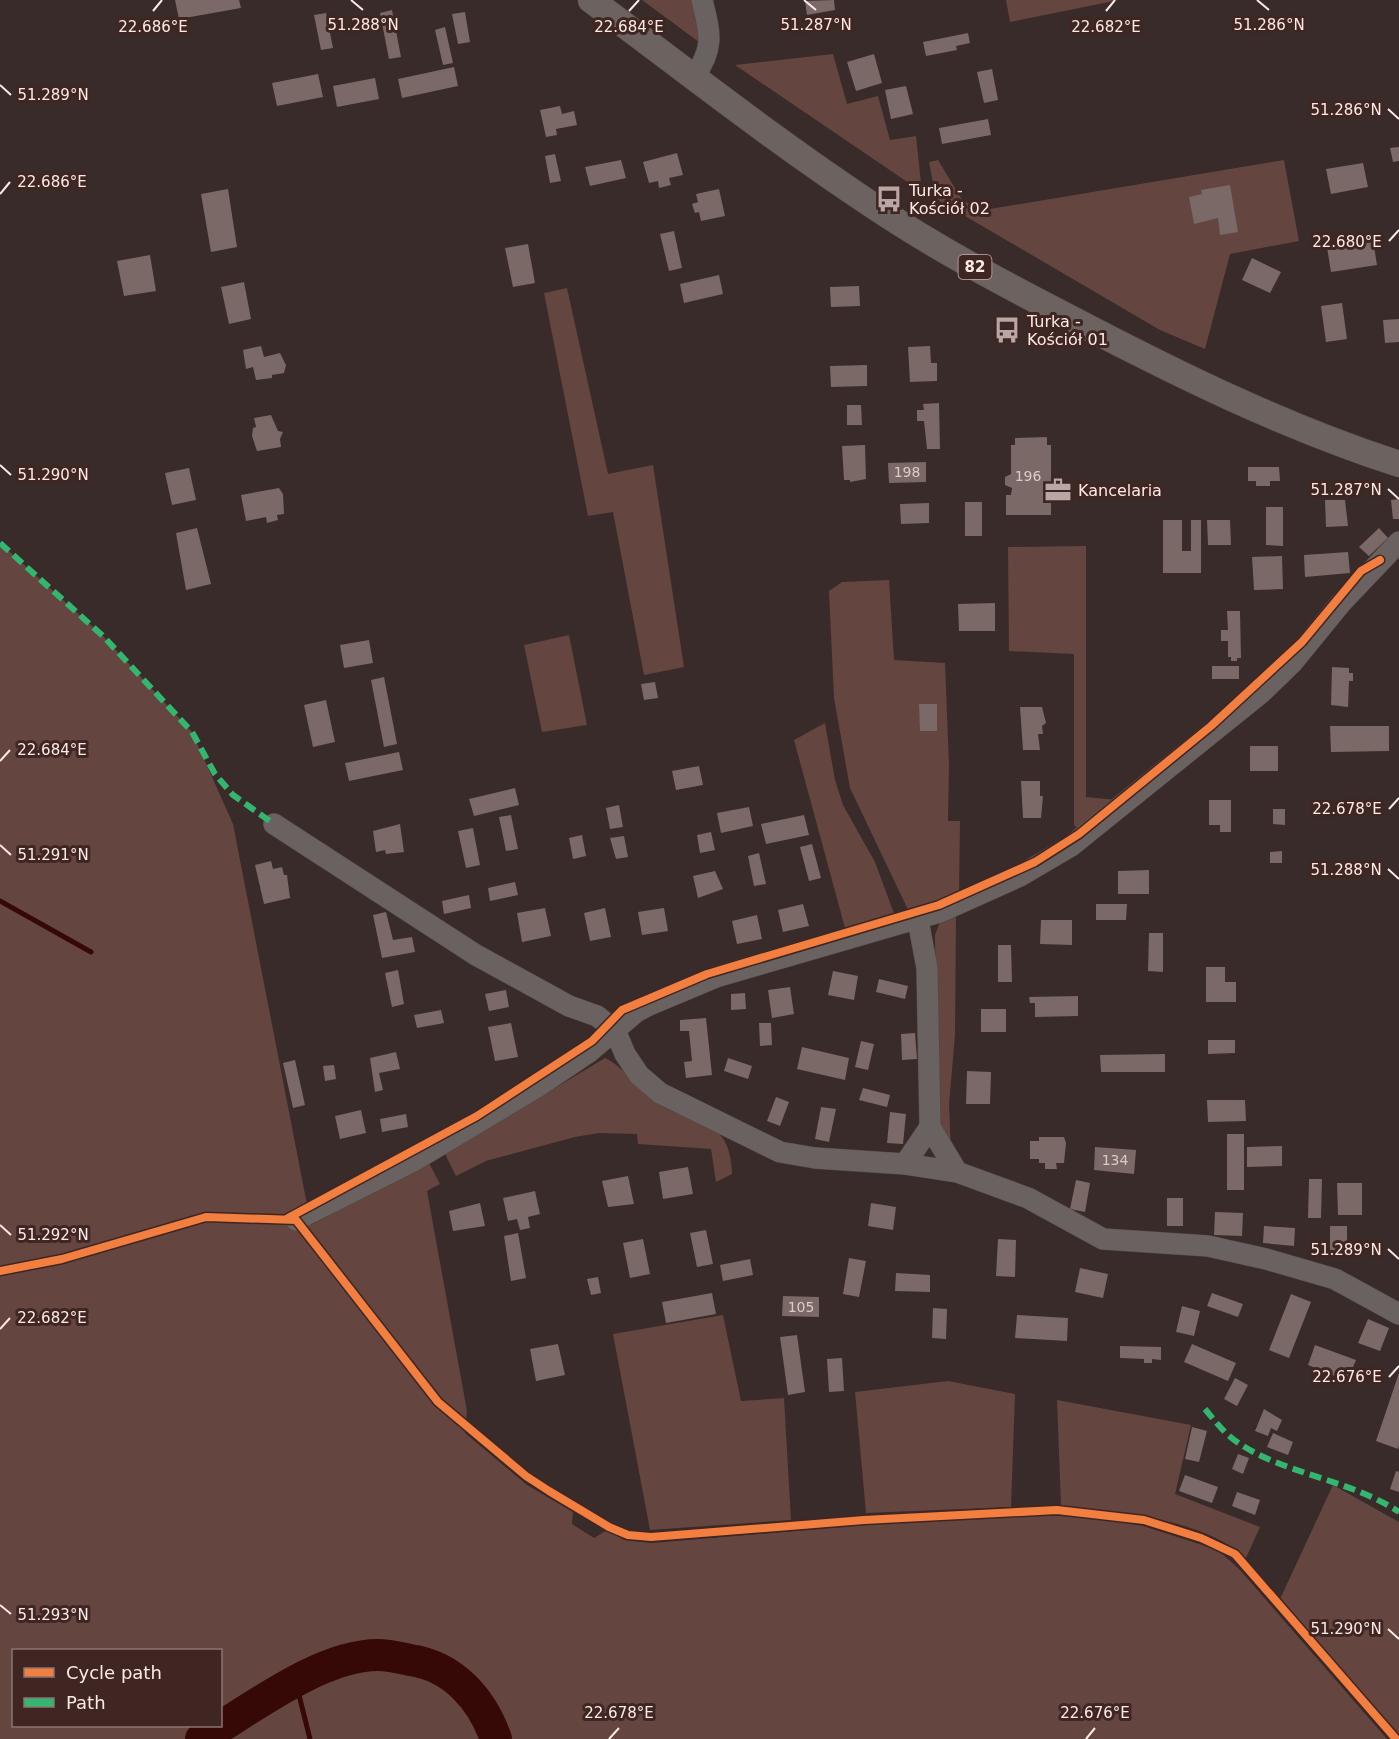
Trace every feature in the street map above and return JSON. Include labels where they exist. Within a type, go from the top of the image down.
[{"type":"main road","name":"82","points":[[591,0],[846,188],[969,264],[1233,400],[1325,439],[1399,464]]},
{"type":"street","points":[[694,76],[704,63],[710,40],[702,0]]},
{"type":"street","points":[[296,1220],[432,1150],[537,1087],[589,1052],[636,1012],[709,980],[918,920],[969,901],[1020,876],[1071,846],[1230,721],[1281,675],[1348,595],[1399,542]]},
{"type":"street","points":[[274,824],[476,956],[569,1006],[597,1016],[615,1030],[625,1054],[639,1075],[660,1093],[780,1152],[799,1156],[905,1164],[957,1172],[1028,1198],[1103,1239],[1208,1246],[1266,1259],[1335,1279],[1399,1314]]},
{"type":"street","points":[[918,920],[927,968],[930,1127],[957,1172]]},
{"type":"street","points":[[905,1164],[930,1127]]},
{"type":"shaded area","points":[[642,0],[696,0],[703,45]]},
{"type":"shaded area","points":[[1006,0],[1119,0],[1010,22]]},
{"type":"shaded area","points":[[833,54],[847,104],[878,96],[890,140],[916,136],[922,192],[735,65]]},
{"type":"shaded area","points":[[938,160],[961,198],[978,211],[1284,160],[1299,241],[1230,254],[1205,349],[1160,330],[936,199],[929,162]]},
{"type":"shaded area","points":[[567,288],[608,474],[653,465],[684,667],[644,675],[613,512],[588,516],[544,293]]},
{"type":"shaded area","points":[[0,543],[103,636],[192,732],[233,824],[311,1225],[429,1163],[440,1184],[427,1191],[467,1411],[465,1433],[527,1485],[573,1512],[572,1524],[594,1538],[607,1530],[624,1540],[652,1543],[890,1523],[1020,1516],[1085,1516],[1143,1526],[1218,1550],[1240,1570],[1387,1739],[0,1739]]},
{"type":"shaded area","points":[[1086,546],[1086,797],[1116,800],[1080,830],[1074,825],[1074,654],[1009,651],[1008,547]]},
{"type":"shaded area","points":[[889,580],[894,660],[945,663],[949,766],[948,821],[960,821],[959,894],[910,914],[850,788],[834,698],[829,591],[842,582]]},
{"type":"shaded area","points":[[569,635],[587,725],[542,732],[524,645]]},
{"type":"shaded area","points":[[825,723],[835,780],[843,805],[875,862],[895,916],[845,928],[794,740]]},
{"type":"shaded area","points":[[956,914],[955,1035],[949,1105],[951,1150],[941,1135],[936,1106],[935,935],[941,919]]},
{"type":"shaded area","points":[[605,1058],[619,1067],[657,1103],[705,1125],[720,1135],[728,1148],[732,1174],[716,1182],[711,1149],[638,1144],[637,1134],[599,1133],[575,1137],[486,1161],[456,1176],[445,1154]]},
{"type":"shaded area","points":[[723,1315],[741,1401],[784,1398],[791,1520],[650,1530],[613,1334]]},
{"type":"shaded area","points":[[948,1381],[1015,1394],[1011,1507],[866,1513],[855,1392]]},
{"type":"shaded area","points":[[1057,1400],[1191,1425],[1175,1494],[1260,1527],[1246,1558],[1207,1534],[1183,1526],[1158,1519],[1061,1506]]},
{"type":"shaded area","points":[[1333,1485],[1399,1522],[1399,1736],[1280,1599]]},
{"type":"building","points":[[175,0],[239,0],[241,8],[179,19]]},
{"type":"building","points":[[834,0],[835,10],[807,15],[805,1]]},
{"type":"building","points":[[392,10],[401,57],[389,59],[380,13]]},
{"type":"building","points":[[465,12],[470,42],[458,44],[452,14]]},
{"type":"building","points":[[326,13],[333,48],[321,50],[314,15]]},
{"type":"building","points":[[445,27],[453,63],[443,65],[435,30]]},
{"type":"building","points":[[968,33],[970,43],[956,46],[957,50],[926,56],[923,42]]},
{"type":"building","points":[[874,54],[882,83],[856,91],[847,62]]},
{"type":"building","points":[[454,67],[458,86],[402,98],[398,79]]},
{"type":"building","points":[[992,69],[998,100],[984,103],[977,72]]},
{"type":"building","points":[[318,74],[323,97],[277,106],[272,83]]},
{"type":"building","points":[[375,78],[379,99],[337,107],[333,86]]},
{"type":"building","points":[[906,86],[913,114],[891,119],[885,90]]},
{"type":"building","points":[[560,106],[562,114],[574,111],[577,125],[556,129],[557,135],[546,137],[540,110]]},
{"type":"building","points":[[988,119],[991,135],[942,144],[939,128]]},
{"type":"building","points":[[1399,147],[1399,161],[1393,162],[1390,148]]},
{"type":"building","points":[[677,153],[683,175],[669,178],[671,185],[659,188],[658,181],[649,183],[643,162]]},
{"type":"building","points":[[555,154],[561,181],[550,183],[545,156]]},
{"type":"building","points":[[621,160],[626,178],[590,186],[585,167]]},
{"type":"building","points":[[1363,163],[1368,187],[1331,194],[1326,169]]},
{"type":"building","points":[[1230,185],[1238,232],[1220,235],[1218,218],[1194,224],[1189,197],[1202,194],[1201,190]]},
{"type":"building","points":[[228,189],[237,247],[211,252],[201,194]]},
{"type":"building","points":[[719,189],[725,216],[701,221],[699,212],[695,213],[692,204],[698,202],[696,194]]},
{"type":"building","points":[[674,231],[682,268],[669,271],[660,234]]},
{"type":"building","points":[[1373,240],[1377,265],[1331,272],[1327,247]]},
{"type":"building","points":[[528,244],[535,283],[513,287],[505,248]]},
{"type":"building","points":[[150,255],[156,291],[124,296],[117,261]]},
{"type":"building","points":[[1252,258],[1281,272],[1270,293],[1242,280]]},
{"type":"building","points":[[719,275],[723,294],[684,303],[680,284]]},
{"type":"building","points":[[244,282],[251,319],[229,324],[221,287]]},
{"type":"building","points":[[859,286],[860,306],[831,307],[830,287]]},
{"type":"building","points":[[1342,303],[1347,339],[1326,342],[1321,306]]},
{"type":"building","points":[[1399,319],[1399,342],[1385,343],[1383,320]]},
{"type":"building","points":[[261,346],[264,357],[280,353],[286,365],[284,373],[272,375],[272,378],[256,380],[253,367],[246,369],[243,350]]},
{"type":"building","points":[[930,346],[931,363],[937,363],[937,381],[910,382],[908,347]]},
{"type":"building","points":[[867,365],[867,386],[831,387],[830,366]]},
{"type":"building","points":[[939,403],[940,449],[927,449],[924,421],[917,421],[917,410],[924,410],[923,404]]},
{"type":"building","points":[[847,405],[861,405],[862,425],[847,425]]},
{"type":"building","points":[[271,415],[278,431],[283,432],[280,439],[281,447],[257,451],[252,436],[253,428],[256,427],[254,418]]},
{"type":"building","points":[[1047,437],[1047,445],[1051,445],[1051,483],[1065,483],[1065,501],[1051,501],[1051,515],[1006,515],[1006,495],[1011,495],[1012,488],[1005,485],[1005,477],[1011,474],[1011,445],[1015,445],[1015,438]]},
{"type":"building","points":[[865,445],[866,479],[850,482],[850,480],[844,480],[842,446]]},
{"type":"building","points":[[926,462],[926,482],[889,483],[888,463]]},
{"type":"building","points":[[1248,467],[1279,467],[1280,481],[1270,481],[1270,486],[1256,486],[1256,481],[1248,481]]},
{"type":"building","points":[[189,468],[196,500],[172,505],[165,473]]},
{"type":"building","points":[[279,488],[283,494],[284,514],[277,515],[278,520],[267,523],[266,517],[246,521],[241,495]]},
{"type":"building","points":[[1399,499],[1399,519],[1393,519],[1391,500]]},
{"type":"building","points":[[1325,500],[1345,500],[1348,526],[1326,527]]},
{"type":"building","points":[[965,502],[982,502],[982,536],[965,536]]},
{"type":"building","points":[[929,503],[929,523],[901,524],[900,504]]},
{"type":"building","points":[[1266,507],[1283,507],[1283,546],[1266,545]]},
{"type":"building","points":[[1163,520],[1182,520],[1182,551],[1191,551],[1191,520],[1201,520],[1201,573],[1163,573]]},
{"type":"building","points":[[1207,520],[1230,520],[1231,545],[1208,545]]},
{"type":"building","points":[[197,528],[211,584],[186,590],[176,533]]},
{"type":"building","points":[[1379,528],[1388,538],[1369,556],[1359,547]]},
{"type":"building","points":[[1348,552],[1350,573],[1305,577],[1304,555]]},
{"type":"building","points":[[1282,556],[1283,589],[1254,590],[1252,557]]},
{"type":"building","points":[[995,603],[995,631],[959,631],[958,604]]},
{"type":"building","points":[[1227,611],[1240,611],[1241,658],[1237,658],[1237,661],[1231,661],[1231,657],[1228,657],[1228,641],[1221,641],[1221,630],[1228,630]]},
{"type":"building","points":[[369,640],[373,663],[344,668],[340,645]]},
{"type":"building","points":[[1212,666],[1239,666],[1239,679],[1212,679]]},
{"type":"building","points":[[1332,667],[1349,668],[1349,673],[1353,673],[1353,681],[1349,681],[1348,707],[1331,705]]},
{"type":"building","points":[[384,677],[397,744],[384,747],[371,680]]},
{"type":"building","points":[[655,682],[658,698],[644,700],[641,684]]},
{"type":"building","points":[[326,700],[335,742],[313,747],[304,705]]},
{"type":"building","points":[[919,704],[937,704],[937,731],[920,731]]},
{"type":"building","points":[[1020,707],[1042,707],[1046,723],[1042,726],[1043,734],[1038,734],[1040,750],[1023,750]]},
{"type":"building","points":[[1330,726],[1389,726],[1389,751],[1331,752]]},
{"type":"building","points":[[1250,746],[1278,746],[1278,771],[1250,771]]},
{"type":"building","points":[[399,752],[403,770],[349,781],[345,763]]},
{"type":"building","points":[[699,766],[703,785],[676,790],[672,771]]},
{"type":"building","points":[[1021,781],[1040,781],[1040,796],[1043,796],[1041,818],[1023,818]]},
{"type":"building","points":[[515,788],[519,805],[474,816],[469,799]]},
{"type":"building","points":[[1209,800],[1231,800],[1231,832],[1220,832],[1220,825],[1209,825]]},
{"type":"building","points":[[619,805],[623,827],[610,829],[606,808]]},
{"type":"building","points":[[749,807],[753,826],[721,833],[717,813]]},
{"type":"building","points":[[1273,809],[1285,809],[1285,825],[1273,824]]},
{"type":"building","points":[[511,815],[518,849],[506,851],[499,817]]},
{"type":"building","points":[[804,815],[809,835],[766,844],[761,824]]},
{"type":"building","points":[[400,824],[404,852],[386,854],[385,850],[376,852],[373,831]]},
{"type":"building","points":[[473,828],[480,865],[466,868],[458,831]]},
{"type":"building","points":[[711,832],[715,850],[700,853],[697,835]]},
{"type":"building","points":[[582,835],[586,856],[573,859],[569,838]]},
{"type":"building","points":[[624,836],[628,857],[616,859],[610,838]]},
{"type":"building","points":[[812,844],[821,878],[809,881],[800,847]]},
{"type":"building","points":[[1282,851],[1282,863],[1270,863],[1270,852]]},
{"type":"building","points":[[759,853],[766,884],[754,886],[748,856]]},
{"type":"building","points":[[271,861],[273,869],[282,867],[284,875],[287,875],[290,898],[264,904],[255,865]]},
{"type":"building","points":[[1149,870],[1149,894],[1118,894],[1118,871]]},
{"type":"building","points":[[715,871],[723,889],[698,898],[693,876]]},
{"type":"building","points":[[515,882],[518,895],[490,901],[488,888]]},
{"type":"building","points":[[469,895],[471,908],[444,914],[442,901]]},
{"type":"building","points":[[803,904],[809,926],[783,932],[778,910]]},
{"type":"building","points":[[1096,904],[1127,904],[1126,920],[1096,920]]},
{"type":"building","points":[[545,908],[551,936],[522,942],[517,913]]},
{"type":"building","points":[[605,908],[611,937],[590,941],[584,913]]},
{"type":"building","points":[[664,908],[668,931],[642,935],[638,912]]},
{"type":"building","points":[[386,912],[393,940],[412,937],[415,952],[382,958],[373,915]]},
{"type":"building","points":[[757,915],[762,939],[737,944],[732,921]]},
{"type":"building","points":[[1041,920],[1072,920],[1072,945],[1040,944]]},
{"type":"building","points":[[1149,933],[1163,933],[1163,972],[1148,971]]},
{"type":"building","points":[[998,945],[1011,945],[1012,982],[998,982]]},
{"type":"building","points":[[1206,967],[1225,967],[1225,982],[1236,982],[1236,1002],[1206,1002]]},
{"type":"building","points":[[398,970],[404,1004],[392,1007],[385,973]]},
{"type":"building","points":[[833,971],[858,976],[854,1000],[828,995]]},
{"type":"building","points":[[879,979],[908,986],[905,999],[876,992]]},
{"type":"building","points":[[790,987],[794,1014],[772,1018],[768,990]]},
{"type":"building","points":[[506,990],[509,1007],[489,1011],[485,994]]},
{"type":"building","points":[[745,993],[746,1009],[731,1010],[731,994]]},
{"type":"building","points":[[1078,996],[1078,1016],[1035,1017],[1035,1003],[1030,1003],[1029,997]]},
{"type":"building","points":[[981,1009],[1006,1009],[1006,1032],[981,1032]]},
{"type":"building","points":[[441,1010],[444,1023],[417,1028],[414,1015]]},
{"type":"building","points":[[706,1018],[712,1075],[686,1078],[684,1062],[692,1061],[689,1031],[680,1031],[680,1020]]},
{"type":"building","points":[[511,1023],[518,1057],[495,1061],[488,1027]]},
{"type":"building","points":[[759,1023],[771,1023],[772,1045],[760,1046]]},
{"type":"building","points":[[915,1033],[917,1059],[902,1060],[901,1034]]},
{"type":"building","points":[[1208,1040],[1235,1040],[1235,1053],[1208,1054]]},
{"type":"building","points":[[861,1041],[874,1044],[868,1070],[855,1067]]},
{"type":"building","points":[[802,1047],[849,1058],[845,1080],[797,1069]]},
{"type":"building","points":[[396,1052],[400,1069],[379,1073],[383,1090],[375,1092],[370,1058]]},
{"type":"building","points":[[1165,1054],[1165,1072],[1101,1072],[1100,1055]]},
{"type":"building","points":[[728,1058],[752,1066],[748,1079],[724,1071]]},
{"type":"building","points":[[295,1060],[305,1105],[293,1108],[283,1063]]},
{"type":"building","points":[[334,1065],[336,1079],[325,1081],[323,1066]]},
{"type":"building","points":[[967,1071],[991,1072],[990,1104],[966,1104]]},
{"type":"building","points":[[863,1088],[890,1095],[887,1107],[859,1100]]},
{"type":"building","points":[[776,1097],[789,1102],[780,1126],[767,1121]]},
{"type":"building","points":[[1207,1100],[1245,1100],[1246,1121],[1208,1122]]},
{"type":"building","points":[[821,1107],[836,1109],[829,1142],[815,1139]]},
{"type":"building","points":[[361,1110],[366,1133],[340,1139],[335,1116]]},
{"type":"building","points":[[890,1112],[906,1114],[903,1144],[887,1143]]},
{"type":"building","points":[[406,1114],[408,1127],[382,1132],[380,1119]]},
{"type":"building","points":[[1227,1134],[1244,1134],[1244,1190],[1227,1190]]},
{"type":"building","points":[[1039,1137],[1064,1137],[1066,1143],[1064,1163],[1056,1163],[1057,1169],[1045,1169],[1045,1163],[1039,1163],[1039,1159],[1030,1159],[1030,1141],[1039,1141]]},
{"type":"building","points":[[1282,1146],[1282,1166],[1247,1167],[1247,1147]]},
{"type":"building","points":[[1095,1147],[1136,1150],[1134,1174],[1094,1170]]},
{"type":"building","points":[[688,1167],[693,1194],[663,1199],[659,1172]]},
{"type":"building","points":[[628,1176],[634,1204],[608,1207],[602,1181]]},
{"type":"building","points":[[1309,1179],[1322,1179],[1321,1218],[1308,1218]]},
{"type":"building","points":[[1076,1180],[1090,1183],[1085,1212],[1070,1209]]},
{"type":"building","points":[[1337,1183],[1362,1183],[1362,1215],[1338,1215]]},
{"type":"building","points":[[535,1191],[540,1214],[528,1217],[530,1228],[520,1230],[517,1219],[508,1221],[503,1198]]},
{"type":"building","points":[[1167,1198],[1183,1198],[1183,1226],[1167,1226]]},
{"type":"building","points":[[480,1203],[485,1226],[453,1231],[449,1211]]},
{"type":"building","points":[[871,1203],[896,1207],[893,1230],[868,1226]]},
{"type":"building","points":[[1215,1212],[1243,1213],[1242,1236],[1214,1235]]},
{"type":"building","points":[[1264,1226],[1295,1228],[1294,1246],[1263,1243]]},
{"type":"building","points":[[1330,1226],[1347,1226],[1347,1256],[1330,1255]]},
{"type":"building","points":[[706,1230],[713,1264],[697,1267],[690,1233]]},
{"type":"building","points":[[518,1233],[526,1278],[511,1281],[504,1236]]},
{"type":"building","points":[[643,1239],[650,1274],[630,1278],[623,1243]]},
{"type":"building","points":[[998,1239],[1016,1240],[1015,1277],[996,1276]]},
{"type":"building","points":[[849,1258],[866,1261],[859,1297],[843,1294]]},
{"type":"building","points":[[750,1259],[753,1275],[723,1281],[720,1265]]},
{"type":"building","points":[[1080,1268],[1108,1274],[1103,1298],[1075,1292]]},
{"type":"building","points":[[896,1273],[930,1275],[930,1292],[895,1291]]},
{"type":"building","points":[[598,1277],[601,1293],[591,1295],[587,1279]]},
{"type":"building","points":[[712,1293],[716,1314],[666,1323],[662,1302]]},
{"type":"building","points":[[1212,1293],[1243,1304],[1238,1317],[1207,1306]]},
{"type":"building","points":[[1291,1294],[1311,1302],[1289,1358],[1269,1350]]},
{"type":"building","points":[[783,1296],[819,1297],[819,1317],[782,1316]]},
{"type":"building","points":[[1182,1306],[1200,1311],[1194,1336],[1176,1332]]},
{"type":"building","points":[[933,1308],[947,1309],[946,1339],[932,1338]]},
{"type":"building","points":[[1017,1315],[1068,1318],[1067,1341],[1015,1338]]},
{"type":"building","points":[[1368,1319],[1389,1328],[1380,1351],[1358,1343]]},
{"type":"building","points":[[797,1335],[805,1392],[788,1395],[780,1337]]},
{"type":"building","points":[[558,1344],[565,1375],[536,1381],[530,1349]]},
{"type":"building","points":[[1192,1344],[1236,1363],[1228,1381],[1184,1362]]},
{"type":"building","points":[[1315,1345],[1356,1360],[1347,1381],[1308,1365]]},
{"type":"building","points":[[1120,1346],[1161,1347],[1161,1360],[1152,1359],[1152,1363],[1144,1363],[1144,1359],[1120,1358]]},
{"type":"building","points":[[842,1358],[844,1391],[829,1392],[827,1359]]},
{"type":"building","points":[[1399,1373],[1399,1445],[1398,1449],[1376,1441]]},
{"type":"building","points":[[1235,1378],[1248,1385],[1237,1406],[1224,1399]]},
{"type":"building","points":[[1264,1409],[1282,1420],[1277,1431],[1271,1428],[1268,1436],[1255,1431]]},
{"type":"building","points":[[1192,1427],[1207,1431],[1199,1462],[1185,1459]]},
{"type":"building","points":[[1273,1433],[1293,1442],[1288,1455],[1267,1447]]},
{"type":"building","points":[[1238,1454],[1249,1458],[1243,1474],[1232,1469]]},
{"type":"building","points":[[1396,1471],[1399,1472],[1399,1492],[1390,1489]]},
{"type":"building","points":[[1185,1475],[1218,1487],[1212,1503],[1179,1491]]},
{"type":"building","points":[[1237,1492],[1260,1500],[1255,1515],[1232,1506]]},
{"type":"waterway","points":[[0,901],[91,952]]},
{"type":"waterway","points":[[222,1726],[309,1674],[356,1657],[378,1655],[425,1663],[452,1677],[474,1698],[490,1724],[496,1739]]},
{"type":"waterway","points":[[296,1683],[310,1739]]},
{"type":"waterway","points":[[201,1739],[220,1727]]},
{"type":"marked path","points":[[0,543],[103,636],[192,732],[215,774],[233,795],[274,824]]},
{"type":"marked path","points":[[1205,1409],[1228,1435],[1255,1453],[1295,1470],[1359,1492],[1399,1512]]},
{"type":"cycle path","points":[[288,1218],[477,1116],[592,1041],[622,1010],[707,974],[939,905],[1035,862],[1079,834],[1211,726],[1302,642],[1361,571],[1380,560]]},
{"type":"cycle path","points":[[0,1271],[62,1259],[206,1217],[296,1220],[438,1402],[526,1476],[609,1527],[628,1535],[651,1537],[864,1520],[1057,1510],[1144,1520],[1201,1538],[1235,1554],[1396,1739]]},
{"type":"place","name":"Turka - Kościół 02","points":[[889,199]]},
{"type":"place","name":"Turka - Kościół 01","points":[[1007,330]]},
{"type":"place","name":"Kancelaria","points":[[1058,490]]}]
